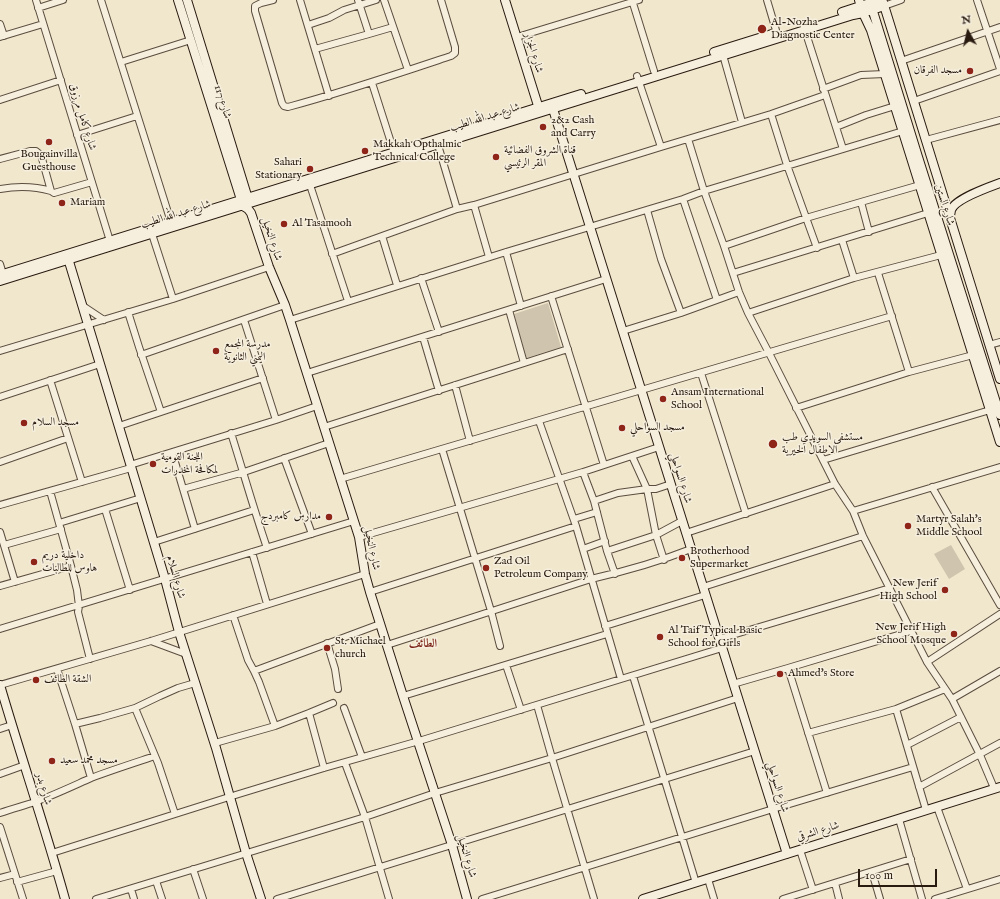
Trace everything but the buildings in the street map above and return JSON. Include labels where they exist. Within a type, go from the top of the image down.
[{"type":"street","name":"شارع كامل مرزوق","points":[[36,0],[110,241]]},
{"type":"street","points":[[38,8],[63,0]]},
{"type":"street","points":[[101,0],[171,222]]},
{"type":"street","name":"شارع 117","points":[[178,0],[246,203]]},
{"type":"street","name":"شارع 117","points":[[187,0],[246,203]]},
{"type":"street","points":[[273,0],[255,6],[255,11],[282,103],[284,106],[288,107],[372,83],[451,56],[455,53],[455,47],[441,0]]},
{"type":"street","points":[[300,0],[329,96]]},
{"type":"street","points":[[308,25],[329,18],[359,3],[376,0]]},
{"type":"street","points":[[384,0],[408,70]]},
{"type":"street","name":"شارع الجزار","points":[[505,0],[539,110]]},
{"type":"street","points":[[767,0],[777,35]]},
{"type":"street","points":[[882,2],[901,0]]},
{"type":"street","points":[[914,101],[1000,70],[977,0]]},
{"type":"street","points":[[517,37],[634,1],[654,71]]},
{"type":"street","name":"شارع عبد الله الطيب","points":[[638,79],[654,71],[804,27],[861,6],[882,2]]},
{"type":"street","name":"شارع الستين","points":[[882,2],[1000,379]]},
{"type":"street","points":[[359,3],[369,34]]},
{"type":"street","name":"شارع الستين","points":[[871,4],[915,158],[1000,415]]},
{"type":"street","points":[[861,6],[871,30],[903,131],[915,158],[920,185],[928,213],[1000,442]]},
{"type":"street","points":[[0,24],[2,36],[43,24]]},
{"type":"street","points":[[315,49],[394,27]]},
{"type":"street","points":[[804,27],[843,149]]},
{"type":"street","points":[[901,61],[1000,28]]},
{"type":"street","name":"شارع عبد الله الطيب","points":[[1,277],[152,234],[343,171],[394,152],[723,55],[777,35]]},
{"type":"street","points":[[120,62],[191,40]]},
{"type":"street","points":[[723,55],[742,122]]},
{"type":"street","points":[[332,254],[457,210],[771,114],[861,75],[884,74]]},
{"type":"street","points":[[638,79],[661,147]]},
{"type":"street","points":[[0,100],[61,80]]},
{"type":"street","points":[[372,83],[394,152]]},
{"type":"street","name":"شارع السواحلي","points":[[552,106],[787,854]]},
{"type":"street","points":[[836,127],[866,115],[895,106]]},
{"type":"street","name":"شارع عبد الله الطيب","points":[[68,257],[110,241],[171,222],[310,185],[343,171],[438,145],[539,110]]},
{"type":"street","points":[[771,114],[787,165],[817,248]]},
{"type":"street","points":[[77,135],[137,116]]},
{"type":"street","points":[[926,140],[1000,120]]},
{"type":"street","points":[[290,320],[489,257],[683,199],[787,165],[903,131]]},
{"type":"street","points":[[688,139],[704,191],[739,292],[748,313],[835,484],[853,511],[863,536],[927,662],[952,699],[997,788]]},
{"type":"street","points":[[438,145],[457,210]]},
{"type":"street","points":[[0,159],[30,151],[36,151],[41,155],[51,191]]},
{"type":"street","points":[[0,190],[25,187],[43,189],[54,193],[92,182]]},
{"type":"street","points":[[950,218],[951,210],[954,206],[965,198],[1000,183]]},
{"type":"street","points":[[310,185],[348,301]]},
{"type":"street","points":[[724,246],[806,218],[920,185]]},
{"type":"street","points":[[942,192],[945,197],[965,198]]},
{"type":"street","points":[[683,199],[717,300]]},
{"type":"street","points":[[861,202],[869,232]]},
{"type":"street","name":"شارع النخيل","points":[[246,203],[252,216],[269,267],[285,305],[307,373],[359,537],[365,574],[370,592],[419,741],[468,899]]},
{"type":"street","points":[[474,206],[489,257]]},
{"type":"street","points":[[647,210],[681,313]]},
{"type":"street","points":[[733,273],[928,213]]},
{"type":"street","points":[[152,234],[173,299]]},
{"type":"street","points":[[382,236],[397,286]]},
{"type":"street","points":[[842,240],[854,278]]},
{"type":"street","points":[[506,252],[521,306]]},
{"type":"street","points":[[748,313],[854,278],[878,273],[941,255]]},
{"type":"street","name":"شارع السلام","points":[[68,257],[166,579],[179,632],[215,743],[246,853],[262,899]]},
{"type":"street","points":[[0,264],[1,277]]},
{"type":"street","points":[[0,351],[173,299],[269,267]]},
{"type":"street","points":[[878,273],[909,372]]},
{"type":"street","points":[[422,278],[439,332]]},
{"type":"street","points":[[307,373],[606,279]]},
{"type":"street","points":[[623,331],[681,313],[739,292]]},
{"type":"street","points":[[551,296],[604,465]]},
{"type":"street","points":[[141,354],[285,305]]},
{"type":"street","points":[[83,306],[104,320]]},
{"type":"street","points":[[509,310],[524,363]]},
{"type":"street","points":[[128,312],[161,412]]},
{"type":"street","points":[[340,479],[892,316]]},
{"type":"street","points":[[244,320],[276,420]]},
{"type":"street","points":[[423,336],[439,391]]},
{"type":"street","points":[[990,345],[1000,342]]},
{"type":"street","points":[[324,427],[568,349]]},
{"type":"street","points":[[796,408],[909,372],[972,355]]},
{"type":"street","points":[[0,397],[100,364]]},
{"type":"street","points":[[701,373],[746,514]]},
{"type":"street","points":[[119,426],[263,378]]},
{"type":"street","points":[[50,380],[82,482]]},
{"type":"street","points":[[455,385],[470,441]]},
{"type":"street","points":[[0,505],[131,467],[172,452],[317,406]]},
{"type":"street","points":[[823,460],[990,410]]},
{"type":"street","points":[[539,421],[574,519],[621,679]]},
{"type":"street","points":[[231,433],[244,472],[254,510],[268,548]]},
{"type":"street","points":[[0,462],[68,438]]},
{"type":"street","points":[[183,489],[244,472],[329,443]]},
{"type":"street","points":[[359,537],[583,472],[659,447]]},
{"type":"street","points":[[442,449],[491,611],[500,646]]},
{"type":"street","points":[[172,452],[194,529]]},
{"type":"street","points":[[632,456],[647,489],[656,535],[664,560]]},
{"type":"street","points":[[284,458],[312,534]]},
{"type":"street","points":[[853,511],[1000,467]]},
{"type":"street","points":[[583,472],[594,501],[607,552],[615,574]]},
{"type":"street","points":[[594,501],[618,493],[656,489],[671,484]]},
{"type":"street","points":[[686,533],[835,484]]},
{"type":"street","points":[[932,487],[1000,605]]},
{"type":"street","points":[[50,491],[77,590],[79,606],[78,612],[90,659]]},
{"type":"street","points":[[4,545],[141,498]]},
{"type":"street","points":[[106,509],[130,590]]},
{"type":"street","points":[[154,542],[254,510]]},
{"type":"street","points":[[574,519],[597,512]]},
{"type":"street","points":[[0,629],[354,521]]},
{"type":"street","points":[[607,552],[656,535],[682,521]]},
{"type":"street","points":[[370,592],[576,526]]},
{"type":"street","points":[[0,532],[16,582]]},
{"type":"street","points":[[605,626],[863,536]]},
{"type":"street","points":[[582,548],[605,541]]},
{"type":"street","points":[[387,645],[591,579],[615,574],[664,560],[691,549]]},
{"type":"street","points":[[252,552],[267,604]]},
{"type":"street","points":[[0,586],[71,566]]},
{"type":"street","points":[[0,685],[151,641],[365,574]]},
{"type":"street","points":[[720,639],[890,588]]},
{"type":"street","points":[[927,662],[1000,614]]},
{"type":"street","points":[[233,615],[248,660],[254,671],[275,726]]},
{"type":"street","points":[[254,671],[380,624]]},
{"type":"street","points":[[734,684],[911,631]]},
{"type":"street","points":[[403,696],[607,634]]},
{"type":"street","points":[[151,641],[186,654]]},
{"type":"street","points":[[327,643],[335,670],[338,688]]},
{"type":"street","points":[[52,853],[229,797],[419,741],[722,648]]},
{"type":"street","points":[[506,665],[521,710]]},
{"type":"street","points":[[788,668],[827,793]]},
{"type":"street","points":[[57,669],[91,778]]},
{"type":"street","points":[[952,699],[1000,671]]},
{"type":"street","points":[[633,676],[696,883]]},
{"type":"street","points":[[75,724],[135,708],[178,688],[195,683]]},
{"type":"street","name":"شارع بدر","points":[[0,685],[65,899]]},
{"type":"street","points":[[808,733],[896,709],[945,689]]},
{"type":"street","points":[[96,899],[364,817],[435,793],[552,758],[738,698]]},
{"type":"street","points":[[215,743],[275,726],[333,703]]},
{"type":"street","points":[[538,705],[552,758],[594,899]]},
{"type":"street","points":[[135,708],[155,756],[175,814]]},
{"type":"street","points":[[344,708],[362,757]]},
{"type":"street","points":[[896,709],[926,810]]},
{"type":"street","points":[[309,713],[324,768]]},
{"type":"street","points":[[907,745],[961,717]]},
{"type":"street","points":[[0,728],[12,725]]},
{"type":"street","points":[[919,786],[1000,744]]},
{"type":"street","points":[[277,899],[755,751]]},
{"type":"street","points":[[0,813],[35,802],[91,778],[155,756]]},
{"type":"street","points":[[345,763],[364,817],[389,899]]},
{"type":"street","points":[[0,774],[25,765]]},
{"type":"street","points":[[482,899],[913,767]]},
{"type":"street","name":"شارع الشرقي","points":[[643,899],[997,788]]},
{"type":"street","points":[[938,807],[967,889]]},
{"type":"street","points":[[899,819],[922,899]]},
{"type":"street","points":[[0,827],[22,899]]},
{"type":"street","points":[[0,852],[7,850]]},
{"type":"street","points":[[800,850],[813,890]]},
{"type":"street","points":[[783,899],[791,898],[911,860]]},
{"type":"street","points":[[193,869],[203,899]]},
{"type":"street","points":[[17,882],[57,871]]},
{"type":"street","points":[[872,872],[880,899]]},
{"type":"street","points":[[0,878],[15,874]]},
{"type":"street","points":[[708,879],[714,899]]},
{"type":"street","points":[[935,899],[1000,879]]},
{"type":"street","points":[[156,880],[162,899]]},
{"type":"street","points":[[835,883],[839,899]]},
{"type":"street","points":[[130,889],[134,899]]},
{"type":"shaded area","points":[[548,303],[561,347],[526,358],[514,314]]},
{"type":"shaded area","points":[[951,545],[965,569],[949,579],[934,554]]},
{"type":"place","name":"Al-Nozha Diagnostic Center","points":[[762,29]]},
{"type":"place","name":"مسجد الفرقان","points":[[970,71]]},
{"type":"place","name":"2&2 Cash and Carry","points":[[543,127]]},
{"type":"place","name":"Bougainvilla Guesthouse","points":[[49,142]]},
{"type":"place","name":"Makkah Opthalmic Technical College","points":[[365,151]]},
{"type":"place","name":"قناة الشروق الفضائية المقر الرئيسي","points":[[496,157]]},
{"type":"place","name":"Sahari Stationary","points":[[310,169]]},
{"type":"place","name":"Mariam","points":[[62,203]]},
{"type":"place","name":"Al Tasamooh","points":[[284,224]]},
{"type":"place","name":"مدرسة المجمع اليمني الثانوية","points":[[216,351]]},
{"type":"place","name":"Ansam International School","points":[[663,399]]},
{"type":"place","name":"مسجد السلام","points":[[24,423]]},
{"type":"place","name":"مسجد السواحلي","points":[[622,428]]},
{"type":"place","name":"مستشفى السويدي طب الاطفال الخيرية","points":[[773,444]]},
{"type":"place","name":"اللجنة القومية لمكافحة المخدرات","points":[[153,464]]},
{"type":"place","name":"مدارس كامبردج","points":[[329,517]]},
{"type":"place","name":"Martyr Salah's Middle School","points":[[908,526]]},
{"type":"place","name":"Brotherhood Supermarket","points":[[682,558]]},
{"type":"place","name":"داخلية دريم هاوس للطالبات","points":[[34,562]]},
{"type":"place","name":"Zad Oil Petroleum Company","points":[[486,568]]},
{"type":"place","name":"New Jerif High School","points":[[945,590]]},
{"type":"place","name":"New Jerif High School Mosque","points":[[954,634]]},
{"type":"place","name":"Al Taif Typical Basic School for Girls","points":[[660,637]]},
{"type":"place","name":"St. Michael church","points":[[327,648]]},
{"type":"place","name":"Ahmed's Store","points":[[780,674]]},
{"type":"place","name":"الشقة الطائف","points":[[36,680]]},
{"type":"place","name":"مسجد محمد سعيد","points":[[52,761]]},
{"type":"district","name":"الطائف","points":[[423,645]]}]
